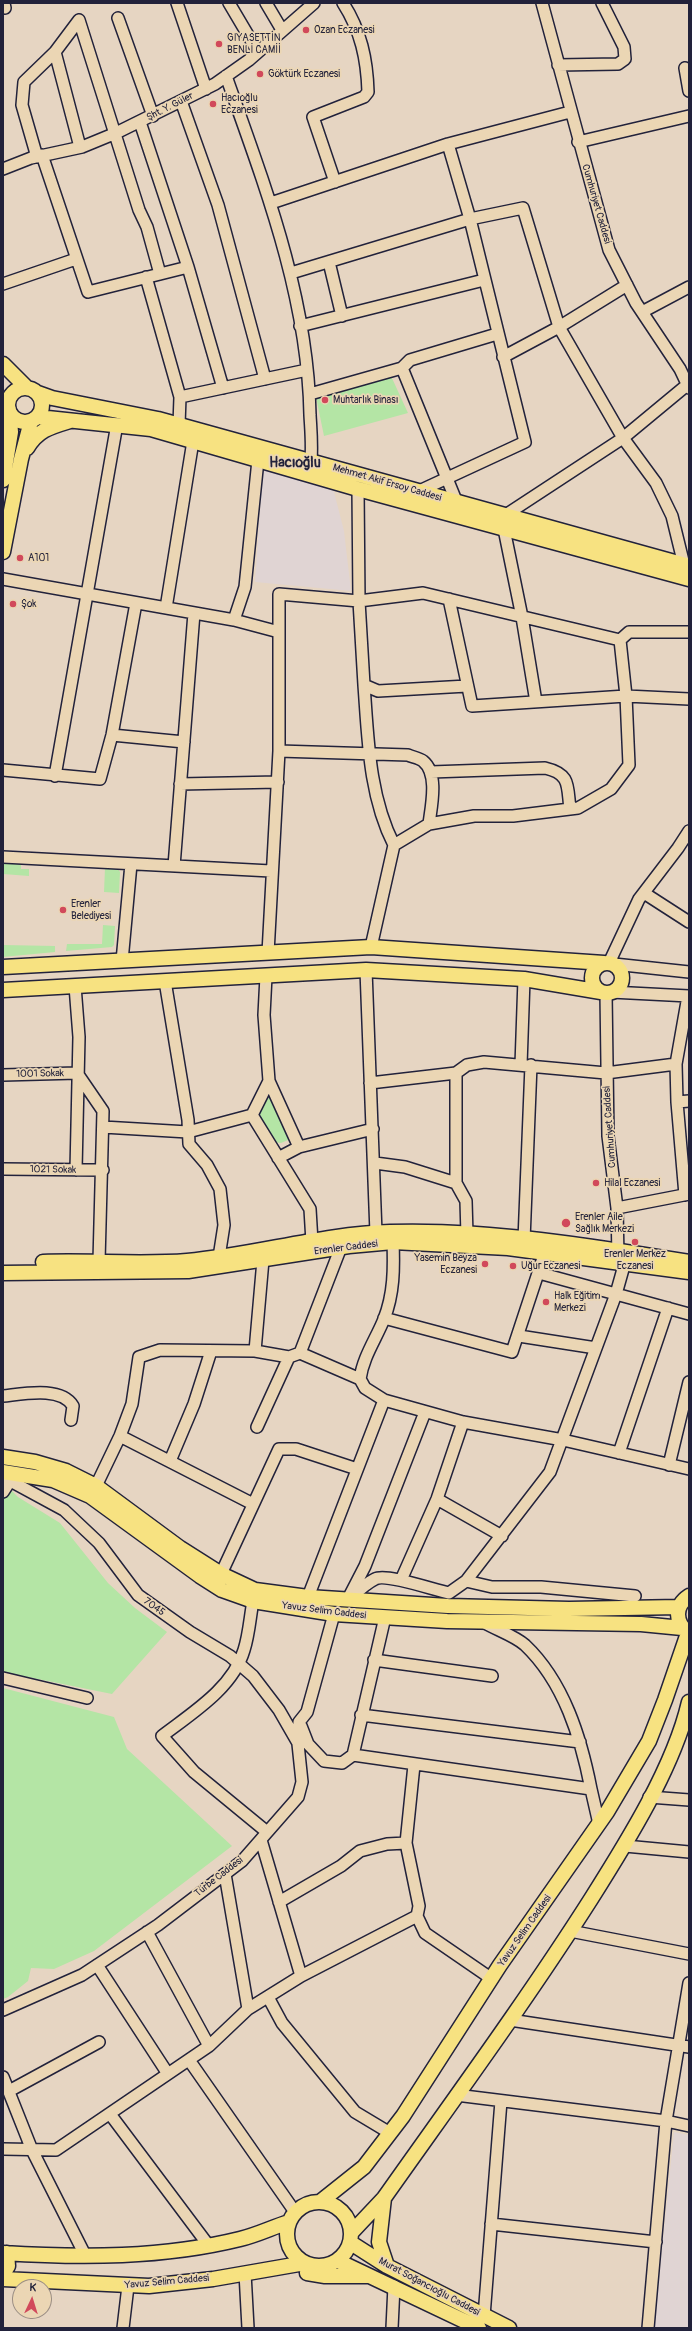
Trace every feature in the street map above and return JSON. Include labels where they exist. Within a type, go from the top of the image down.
[{"type":"main road","points":[[3,364],[32,390],[42,407],[35,419],[21,459],[3,552]]},
{"type":"main road","points":[[3,480],[12,432],[7,403],[9,398],[16,390],[32,390]]},
{"type":"main road","name":"Mehmet Akif Ersoy Caddesi","points":[[32,390],[179,425],[310,469],[358,489],[686,565]]},
{"type":"main road","points":[[7,403],[11,415],[20,421],[35,419]]},
{"type":"main road","name":"Mehmet Akif Ersoy Caddesi","points":[[35,419],[74,419],[152,429],[258,460],[310,469],[418,492],[457,503],[504,522],[689,579]]},
{"type":"main road","points":[[21,459],[34,437],[48,428],[74,419]]},
{"type":"main road","points":[[3,967],[268,954],[371,947],[609,963],[618,967],[622,977],[619,986],[606,992],[524,979],[366,970],[3,990]]},
{"type":"main road","points":[[606,992],[595,986],[592,978],[596,967],[609,963]]},
{"type":"main road","name":"Erenler Caddesi","points":[[3,1264],[99,1261],[149,1263],[187,1261],[376,1233],[467,1235],[524,1240],[689,1272]]},
{"type":"main road","name":"Erenler Caddesi","points":[[3,1273],[188,1271],[342,1248],[393,1242],[451,1244],[620,1259],[689,1262]]},
{"type":"main road","name":"Yavuz Selim Caddesi","points":[[3,1457],[35,1462],[66,1471],[96,1486],[180,1548],[221,1574],[255,1590],[348,1600],[448,1606],[569,1609],[679,1607]]},
{"type":"main road","name":"Yavuz Selim Caddesi","points":[[5,1476],[53,1480],[90,1496],[200,1576],[222,1590],[252,1601],[334,1614],[485,1623],[634,1624],[686,1632],[666,1700],[649,1740],[599,1824],[492,1979],[403,2116],[364,2166],[320,2202]]},
{"type":"main road","points":[[686,1632],[677,1615],[679,1607],[689,1594]]},
{"type":"main road","points":[[292,2217],[288,2241],[294,2254],[305,2263],[322,2266],[338,2261],[346,2253],[351,2238],[384,2198],[510,2020],[625,1846],[671,1756],[688,1707]]},
{"type":"main road","points":[[384,2198],[379,2242],[387,2266]]},
{"type":"main road","points":[[3,2274],[8,2266],[5,2253],[85,2256],[129,2255],[209,2246],[242,2239],[292,2217],[311,2203],[320,2202],[330,2204],[340,2209],[348,2220],[351,2238]]},
{"type":"main road","name":"Murat Soğancıoğlu Caddesi","points":[[351,2238],[387,2266],[480,2325]]},
{"type":"main road","name":"Murat Soğancıoğlu Caddesi","points":[[338,2261],[375,2276],[480,2325],[509,2328]]},
{"type":"main road","name":"Yavuz Selim Caddesi","points":[[3,2280],[128,2286],[213,2279],[305,2263]]},
{"type":"main road","points":[[275,2268],[325,2276],[375,2276]]},
{"type":"street","points":[[178,3],[206,88]]},
{"type":"street","points":[[229,3],[258,52]]},
{"type":"street","points":[[266,3],[282,30]]},
{"type":"street","points":[[335,182],[313,117],[364,97],[368,92],[367,72],[358,28],[343,3]]},
{"type":"street","name":"Cumhuriyet Caddesi","points":[[542,3],[578,142],[609,250],[626,285],[680,369],[688,386]]},
{"type":"street","points":[[558,64],[618,64],[625,59],[624,47],[602,3]]},
{"type":"street","name":"Şht. Y. Güler","points":[[3,169],[39,156],[80,147],[116,133],[153,116],[206,88],[226,76],[258,52],[309,5]]},
{"type":"street","points":[[118,18],[153,116]]},
{"type":"street","points":[[160,274],[79,20],[55,52],[24,82],[22,105],[88,292],[146,277],[160,274],[188,267]]},
{"type":"street","points":[[55,52],[80,147]]},
{"type":"street","points":[[685,68],[689,91]]},
{"type":"street","points":[[226,76],[271,203],[291,273],[310,394],[310,469]]},
{"type":"street","points":[[181,101],[218,205],[265,379]]},
{"type":"street","points":[[271,203],[448,144],[570,112]]},
{"type":"street","points":[[578,142],[689,116]]},
{"type":"street","points":[[140,122],[188,267],[223,388]]},
{"type":"street","points":[[418,492],[525,442],[502,357],[470,219],[448,144]]},
{"type":"street","points":[[291,273],[470,219],[523,208],[559,327],[624,438],[656,483],[672,516],[686,565]]},
{"type":"street","points":[[3,284],[76,259]]},
{"type":"street","points":[[329,262],[342,316]]},
{"type":"street","points":[[146,277],[180,397],[179,425]]},
{"type":"street","points":[[300,326],[484,280]]},
{"type":"street","points":[[502,357],[559,327],[626,285]]},
{"type":"street","points":[[642,312],[689,287]]},
{"type":"street","points":[[310,394],[402,368],[410,360],[497,334]]},
{"type":"street","points":[[402,368],[457,503]]},
{"type":"street","points":[[180,397],[307,370]]},
{"type":"street","points":[[536,702],[504,522],[624,438],[688,386]]},
{"type":"street","points":[[55,776],[117,424]]},
{"type":"street","points":[[166,608],[194,441]]},
{"type":"street","points":[[234,620],[244,587],[258,460]]},
{"type":"street","points":[[358,489],[359,601],[370,754],[375,796],[384,825],[394,846],[371,947]]},
{"type":"street","points":[[3,579],[234,620],[279,632]]},
{"type":"street","points":[[268,954],[271,871],[279,751],[279,594],[359,601],[423,593],[620,640]]},
{"type":"street","points":[[449,599],[472,706],[626,696],[689,699]]},
{"type":"street","points":[[3,770],[100,779],[112,734],[136,603]]},
{"type":"street","points":[[174,866],[194,613]]},
{"type":"street","points":[[620,640],[629,632],[689,632]]},
{"type":"street","points":[[394,846],[429,824],[474,816],[513,816],[578,808],[610,789],[628,765],[626,696],[620,640]]},
{"type":"street","points":[[364,685],[378,691],[467,686]]},
{"type":"street","points":[[112,734],[184,742]]},
{"type":"street","points":[[279,751],[408,755],[423,761],[431,772],[432,793],[429,824]]},
{"type":"street","points":[[431,772],[545,768],[560,771],[566,779],[570,809]]},
{"type":"street","points":[[180,784],[278,782]]},
{"type":"street","points":[[689,831],[644,893],[609,963],[689,972]]},
{"type":"street","points":[[3,857],[271,871]]},
{"type":"street","points":[[122,961],[131,864]]},
{"type":"street","points":[[644,893],[689,922]]},
{"type":"street","points":[[366,970],[370,1083],[375,1163],[376,1233]]},
{"type":"street","points":[[266,976],[264,1015],[269,1081],[299,1147]]},
{"type":"street","points":[[524,979],[526,1065],[524,1240]]},
{"type":"street","points":[[165,981],[189,1144],[207,1166],[220,1189],[224,1226],[219,1257]]},
{"type":"street","points":[[75,986],[79,1037],[76,1170]]},
{"type":"street","points":[[606,992],[689,996],[676,1064],[677,1102],[687,1194],[617,1208]]},
{"type":"street","name":"Cumhuriyet Caddesi","points":[[401,1580],[450,1593],[466,1581],[502,1536],[550,1472],[616,1294],[620,1259],[617,1208],[608,1136],[606,992]]},
{"type":"street","points":[[370,1083],[456,1073],[467,1065],[484,1062],[606,1073],[676,1064]]},
{"type":"street","points":[[77,1073],[103,1111],[103,1170],[99,1261]]},
{"type":"street","name":"1001 Sokak","points":[[3,1074],[77,1073]]},
{"type":"street","points":[[456,1073],[456,1184],[466,1201],[467,1235]]},
{"type":"street","points":[[103,1127],[188,1132],[252,1115],[269,1081]]},
{"type":"street","points":[[677,1102],[689,1101]]},
{"type":"street","points":[[252,1115],[310,1208],[312,1242]]},
{"type":"street","points":[[278,1158],[299,1147],[373,1129]]},
{"type":"street","points":[[375,1163],[405,1167],[456,1184]]},
{"type":"street","name":"1021 Sokak","points":[[3,1169],[103,1170]]},
{"type":"street","points":[[360,1379],[362,1366],[384,1318],[391,1295],[394,1272],[393,1242]]},
{"type":"street","points":[[300,1353],[342,1248]]},
{"type":"street","points":[[384,1318],[512,1352],[519,1336],[545,1252]]},
{"type":"street","points":[[255,1351],[263,1260]]},
{"type":"street","points":[[539,1273],[689,1314]]},
{"type":"street","points":[[619,1453],[668,1308]]},
{"type":"street","points":[[519,1336],[596,1348]]},
{"type":"street","points":[[96,1486],[120,1436],[132,1404],[140,1357],[160,1350],[255,1351],[289,1357],[300,1353],[360,1379],[365,1388],[384,1400],[463,1422],[562,1440],[689,1469]]},
{"type":"street","points":[[170,1461],[194,1404],[211,1351]]},
{"type":"street","points":[[257,1427],[289,1357]]},
{"type":"street","points":[[669,1465],[689,1382]]},
{"type":"street","points":[[3,1396],[50,1393],[70,1401],[73,1406],[70,1420]]},
{"type":"street","points":[[308,1596],[384,1400]]},
{"type":"street","points":[[348,1600],[365,1566],[425,1412]]},
{"type":"street","points":[[348,1600],[376,1578],[391,1577],[401,1580],[437,1499],[463,1422]]},
{"type":"street","points":[[120,1436],[253,1504]]},
{"type":"street","points":[[221,1574],[279,1449],[296,1449],[357,1469]]},
{"type":"street","points":[[3,1492],[5,1476]]},
{"type":"street","name":"7045","points":[[5,1476],[64,1510],[99,1543],[138,1595],[239,1663],[254,1676],[275,1704],[298,1744]]},
{"type":"street","points":[[437,1499],[502,1536]]},
{"type":"street","points":[[466,1581],[492,1587],[541,1587],[635,1596]]},
{"type":"street","points":[[252,1601],[244,1650],[239,1663],[222,1686],[162,1736],[194,1772],[264,1836],[279,1902],[301,1976]]},
{"type":"street","name":"Türbe Caddesi","points":[[3,2010],[82,1974],[147,1932],[242,1861],[298,1797],[302,1782],[298,1744],[299,1722],[307,1712],[334,1614]]},
{"type":"street","points":[[299,1722],[308,1744],[324,1761],[342,1763],[353,1755],[361,1715],[385,1617]]},
{"type":"street","points":[[485,1623],[524,1644],[551,1677],[574,1723],[580,1742],[599,1824]]},
{"type":"street","points":[[374,1660],[492,1676]]},
{"type":"street","points":[[3,1678],[87,1698]]},
{"type":"street","points":[[361,1715],[580,1742]]},
{"type":"street","points":[[353,1755],[414,1765],[591,1789]]},
{"type":"street","points":[[414,1765],[406,1842],[419,1906],[417,1916],[425,1933],[492,1979]]},
{"type":"street","points":[[649,1797],[689,1800]]},
{"type":"street","points":[[279,1902],[341,1866],[360,1851],[387,1844],[406,1842]]},
{"type":"street","points":[[625,1846],[689,1852]]},
{"type":"street","points":[[225,1874],[248,2009]]},
{"type":"street","points":[[3,2149],[56,2150],[209,2046],[248,2009],[301,1976],[417,1916]]},
{"type":"street","points":[[570,1931],[689,1954]]},
{"type":"street","points":[[147,1932],[209,2046]]},
{"type":"street","points":[[97,1965],[168,2074]]},
{"type":"street","points":[[648,2328],[666,2121],[684,2047],[689,1983]]},
{"type":"street","points":[[268,1997],[282,2023],[354,2112],[390,2133]]},
{"type":"street","points":[[510,2020],[684,2047]]},
{"type":"street","points":[[9,2092],[99,2042]]},
{"type":"street","points":[[189,2060],[292,2217]]},
{"type":"street","points":[[3,2077],[32,2150],[85,2256]]},
{"type":"street","points":[[456,2095],[666,2121],[689,2126]]},
{"type":"street","points":[[480,2325],[492,2224],[501,2101]]},
{"type":"street","points":[[110,2114],[209,2246]]},
{"type":"street","points":[[492,2224],[656,2242]]},
{"type":"street","points":[[245,2273],[248,2328]]},
{"type":"street","points":[[123,2328],[128,2286]]},
{"type":"street","points":[[392,2328],[394,2286]]},
{"type":"shaded area","points":[[263,467],[327,486],[334,492],[344,531],[351,591],[255,582]]},
{"type":"shaded area","points":[[674,2132],[689,2135],[689,2328],[654,2328]]},
{"type":"green space","points":[[391,376],[408,413],[324,436],[316,397]]},
{"type":"green space","points":[[3,862],[21,863],[21,869],[29,869],[29,876],[3,874]]},
{"type":"green space","points":[[105,868],[117,868],[120,872],[119,893],[104,892]]},
{"type":"green space","points":[[103,925],[115,926],[114,945],[112,947],[66,951],[67,944],[102,944]]},
{"type":"green space","points":[[3,945],[55,946],[55,952],[3,957]]},
{"type":"green space","points":[[268,1091],[289,1137],[288,1140],[281,1143],[272,1142],[257,1117]]},
{"type":"green space","points":[[6,1485],[18,1497],[60,1523],[108,1583],[135,1608],[167,1632],[112,1694],[3,1672],[3,1495]]},
{"type":"green space","points":[[3,1688],[114,1717],[127,1749],[232,1846],[94,1951],[54,1969],[31,1968],[28,1981],[8,1997],[3,1999]]},
{"type":"place","name":"Ozan Eczanesi","points":[[306,30]]},
{"type":"place","name":"GIYASETTİN BENLİ CAMİİ","points":[[219,44]]},
{"type":"place","name":"Göktürk Eczanesi","points":[[260,74]]},
{"type":"place","name":"Hacıoğlu Eczanesi","points":[[213,104]]},
{"type":"place","name":"Muhtarlık Binası","points":[[325,400]]},
{"type":"place","name":"A101","points":[[20,558]]},
{"type":"place","name":"Şok","points":[[13,604]]},
{"type":"place","name":"Erenler Belediyesi","points":[[63,910]]},
{"type":"place","name":"Hilal Eczanesi","points":[[596,1183]]},
{"type":"place","name":"Erenler Aile Sağlık Merkezi","points":[[566,1223]]},
{"type":"place","name":"Erenler Merkez Eczanesi","points":[[635,1242]]},
{"type":"place","name":"Yasemin Beyza Eczanesi","points":[[485,1264]]},
{"type":"place","name":"Uğur Eczanesi","points":[[513,1266]]},
{"type":"place","name":"Halk Eğitim Merkezi","points":[[546,1302]]},
{"type":"district","name":"Hacıoğlu","points":[[295,463]]}]
